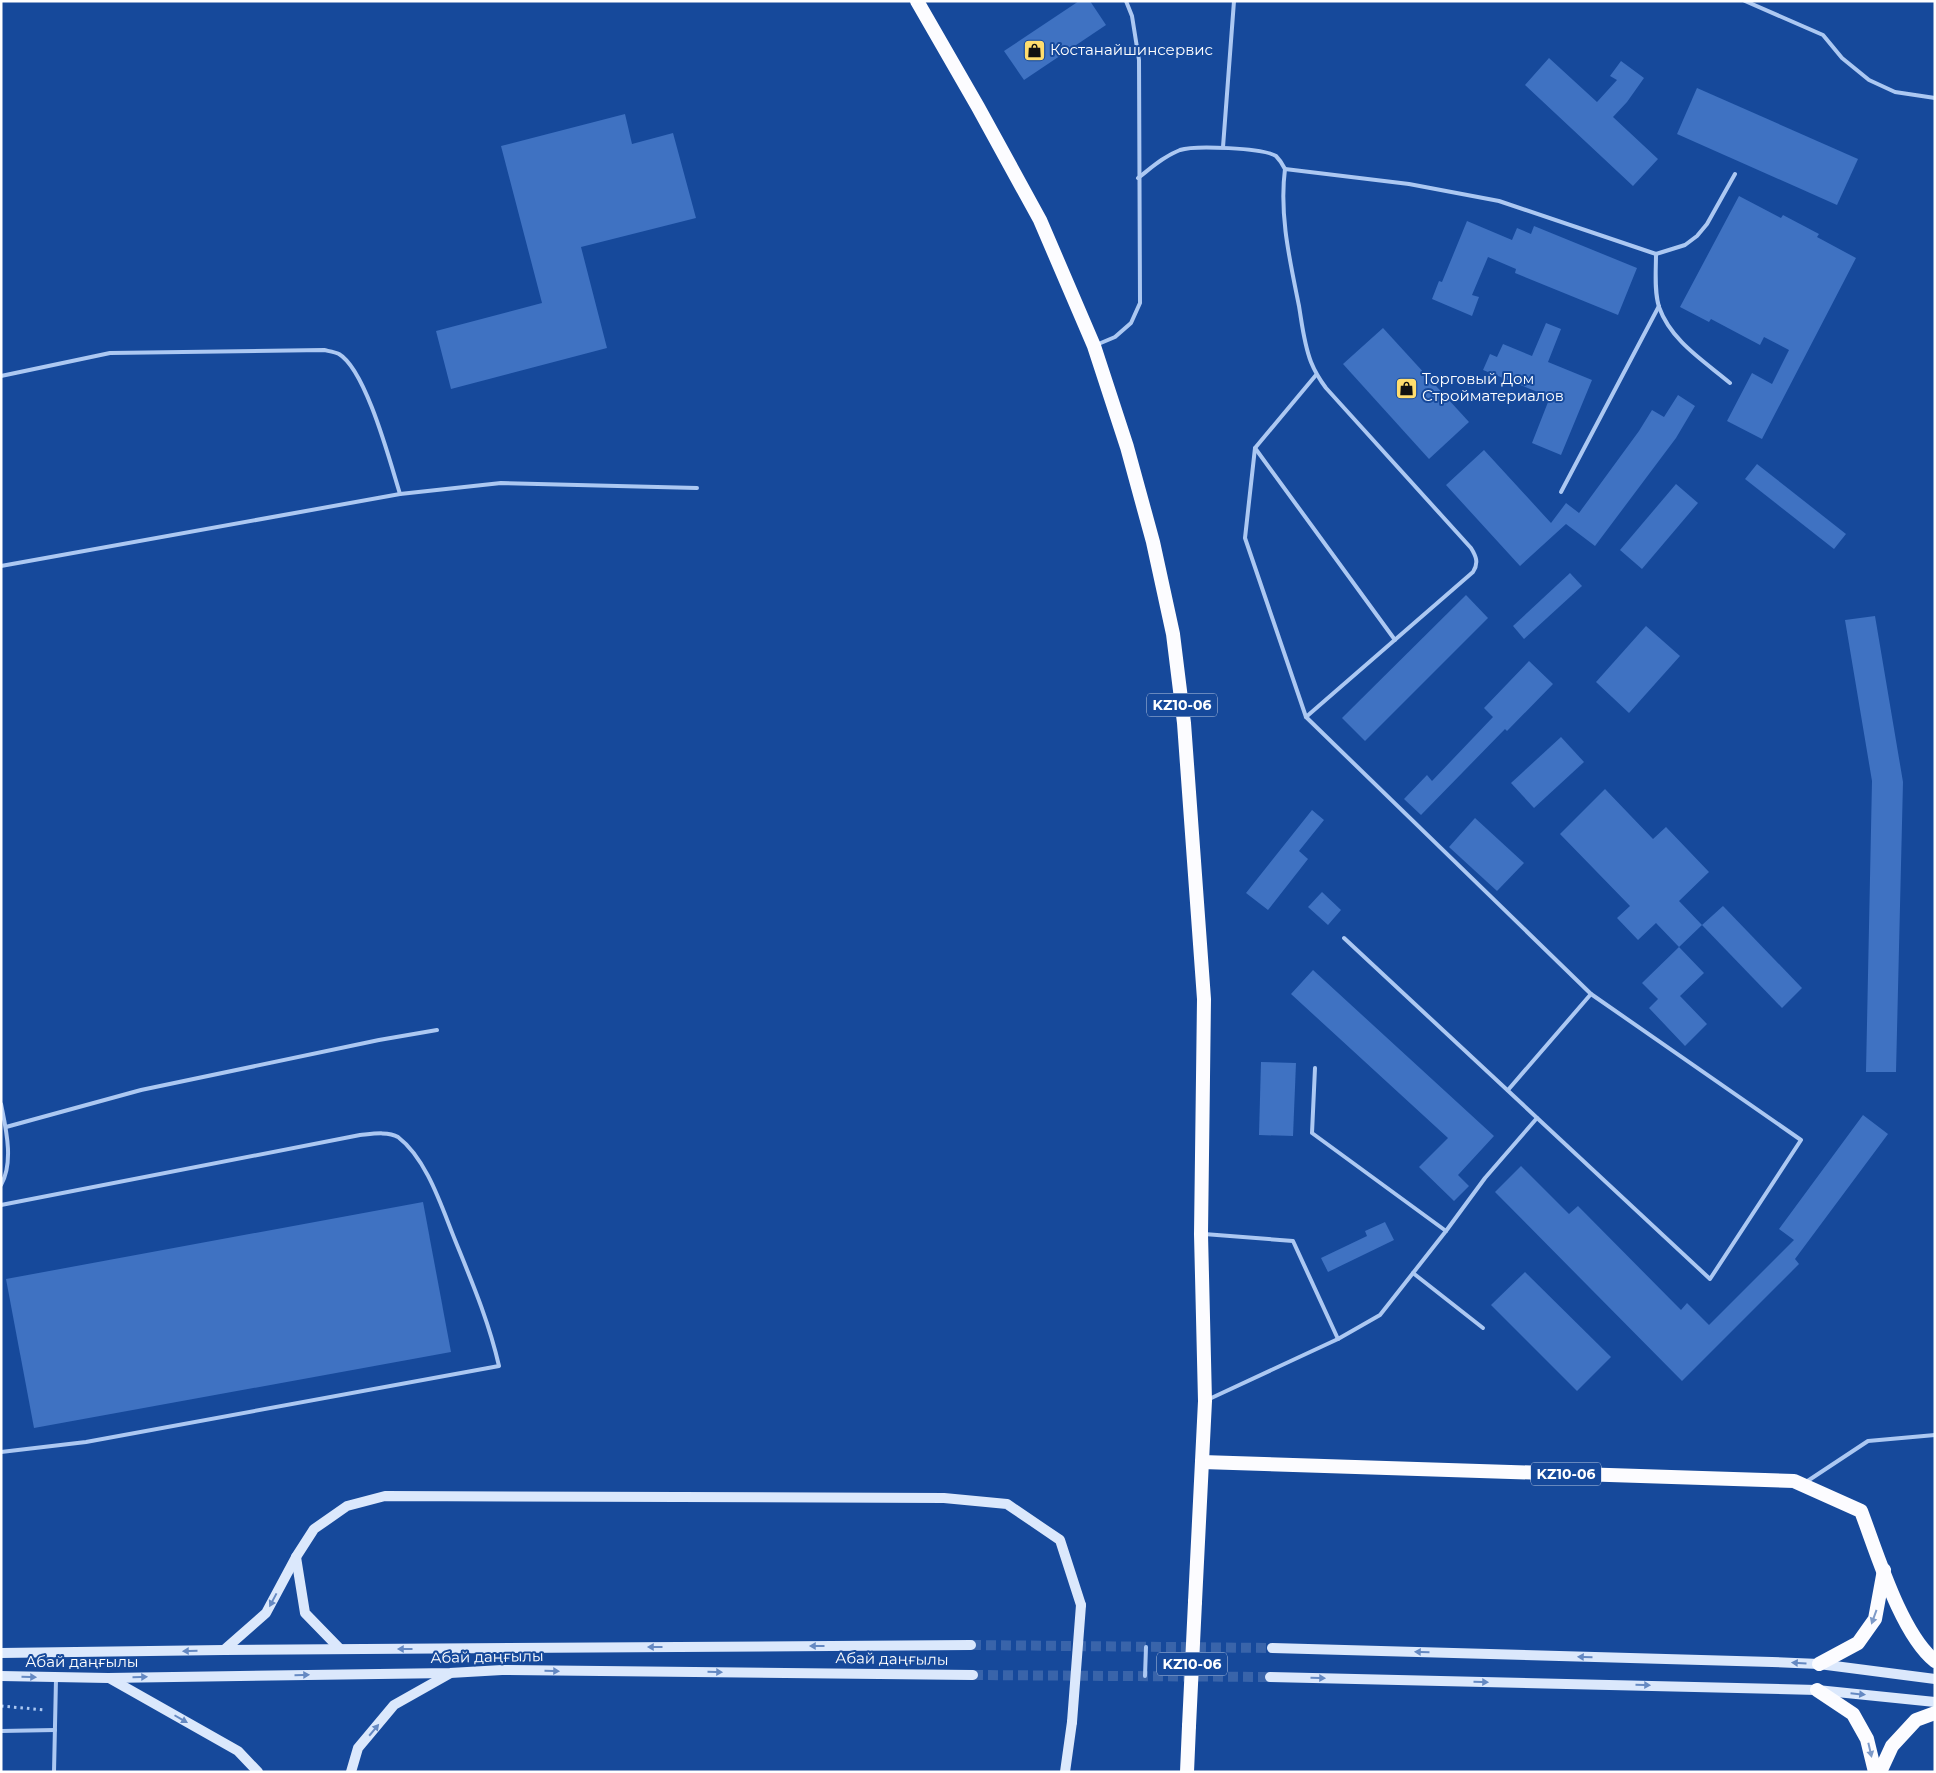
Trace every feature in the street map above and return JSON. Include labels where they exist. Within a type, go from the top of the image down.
[{"type":"highway","name":"KZ10-06","points":[[917,1],[1040,220],[1094,346],[1127,447],[1153,542],[1173,634],[1183,714],[1204,999],[1201,1234],[1205,1401],[1187,1772]]},
{"type":"highway","name":"KZ10-06","points":[[1202,1462],[1794,1481],[1861,1511],[1905,1622],[1924,1652],[1935,1661]]},
{"type":"highway","points":[[1819,1664],[1858,1643],[1875,1619],[1884,1569]]},
{"type":"highway","points":[[1817,1690],[1853,1714],[1867,1739],[1875,1772]]},
{"type":"highway","points":[[1880,1772],[1892,1746],[1916,1720],[1935,1713]]},
{"type":"main road","points":[[224,1650],[266,1613],[296,1557],[314,1529],[348,1506],[385,1496],[944,1498],[1007,1504],[1060,1540],[1080,1605],[1072,1722],[1065,1772]]},
{"type":"main road","points":[[296,1557],[305,1613],[340,1650]]},
{"type":"main road","name":"Абай даңғылы","points":[[1,1653],[971,1645]]},
{"type":"main road","points":[[1272,1648],[1819,1664],[1935,1679]]},
{"type":"main road","name":"Абай даңғылы","points":[[1,1676],[108,1678],[450,1673],[512,1670],[973,1675]]},
{"type":"main road","points":[[351,1772],[358,1748],[394,1705],[450,1673]]},
{"type":"main road","points":[[1270,1677],[1817,1690],[1935,1702]]},
{"type":"main road","points":[[108,1678],[238,1751],[258,1772]]},
{"type":"lane","points":[[1094,346],[1115,337],[1131,323],[1140,304],[1139,60],[1132,16],[1126,1]]},
{"type":"lane","points":[[1223,148],[1234,1]]},
{"type":"lane","points":[[1745,1],[1823,35],[1842,58],[1869,80],[1895,92],[1935,98]]},
{"type":"lane","points":[[1138,178],[1163,158],[1181,150],[1223,148],[1261,152],[1276,156],[1285,169],[1283,187],[1284,221],[1306,343],[1310,361],[1316,375],[1471,548],[1477,560],[1477,567],[1472,572],[1306,718]]},
{"type":"lane","points":[[1285,169],[1409,184],[1499,201],[1656,254],[1686,245],[1697,236],[1707,224],[1735,174]]},
{"type":"lane","points":[[1656,254],[1656,286],[1659,306],[1668,327],[1685,345],[1730,383]]},
{"type":"lane","points":[[1561,492],[1659,306]]},
{"type":"lane","points":[[1,376],[110,352],[324,350],[339,354],[351,366],[370,402],[400,494]]},
{"type":"lane","points":[[1316,375],[1255,448],[1245,538],[1306,718],[1591,994],[1801,1140],[1710,1280],[1344,938]]},
{"type":"lane","points":[[1255,448],[1394,640]]},
{"type":"lane","points":[[1,566],[400,494],[501,483],[697,488]]},
{"type":"lane","points":[[1508,1090],[1591,994]]},
{"type":"lane","points":[[6,1127],[142,1090],[379,1040],[437,1030]]},
{"type":"lane","points":[[1315,1068],[1312,1133],[1446,1232]]},
{"type":"lane","points":[[1,1104],[6,1127],[8,1168],[1,1186]]},
{"type":"lane","points":[[1205,1401],[1338,1339],[1380,1315],[1446,1232],[1485,1178],[1537,1118]]},
{"type":"lane","points":[[1,1205],[360,1135],[381,1134],[396,1136],[407,1146],[422,1167],[436,1192],[488,1323],[499,1366],[86,1442],[1,1452]]},
{"type":"lane","points":[[1201,1234],[1294,1241],[1338,1339]]},
{"type":"lane","points":[[1413,1273],[1483,1328]]},
{"type":"lane","points":[[1802,1484],[1868,1441],[1935,1435]]},
{"type":"lane","points":[[1146,1647],[1146,1676]]},
{"type":"lane","points":[[54,1772],[56,1677]]},
{"type":"lane","points":[[1,1731],[55,1730]]},
{"type":"path","points":[[1,1706],[55,1711]]},
{"type":"building","points":[[1079,1],[1090,1],[1106,25],[1024,80],[1004,51]]},
{"type":"building","points":[[1549,58],[1597,102],[1617,80],[1610,76],[1621,61],[1644,78],[1627,102],[1613,117],[1658,159],[1633,186],[1525,85]]},
{"type":"building","points":[[1697,88],[1858,159],[1837,205],[1677,134]]},
{"type":"building","points":[[625,114],[632,144],[673,133],[696,218],[581,247],[607,348],[451,389],[436,331],[542,303],[501,146]]},
{"type":"building","points":[[1739,196],[1781,218],[1783,215],[1819,234],[1817,237],[1856,258],[1762,439],[1727,421],[1752,373],[1772,384],[1789,350],[1764,337],[1760,345],[1711,319],[1709,322],[1680,307]]},
{"type":"building","points":[[1467,221],[1512,240],[1517,228],[1531,234],[1534,226],[1637,268],[1618,315],[1515,273],[1516,269],[1488,257],[1472,295],[1479,297],[1472,316],[1432,299],[1439,281],[1442,282]]},
{"type":"building","points":[[1546,323],[1561,329],[1548,362],[1592,380],[1561,455],[1532,443],[1550,397],[1483,370],[1490,354],[1497,357],[1503,344],[1532,356]]},
{"type":"building","points":[[1383,328],[1469,422],[1429,459],[1343,364]]},
{"type":"building","points":[[1678,395],[1695,406],[1676,438],[1595,546],[1566,524],[1520,566],[1446,485],[1484,450],[1551,523],[1566,503],[1579,513],[1639,431],[1652,410],[1664,417]]},
{"type":"building","points":[[1757,464],[1846,534],[1834,549],[1745,479]]},
{"type":"building","points":[[1676,484],[1698,503],[1642,569],[1620,550]]},
{"type":"building","points":[[1570,573],[1582,586],[1524,639],[1513,626]]},
{"type":"building","points":[[1466,595],[1488,618],[1365,741],[1342,718]]},
{"type":"building","points":[[1875,616],[1903,782],[1896,1072],[1866,1072],[1872,781],[1845,620]]},
{"type":"building","points":[[1646,626],[1680,656],[1629,713],[1596,682]]},
{"type":"building","points":[[1529,661],[1553,684],[1507,731],[1505,729],[1421,815],[1404,799],[1427,775],[1432,781],[1493,717],[1484,708]]},
{"type":"building","points":[[1561,737],[1584,762],[1534,808],[1511,783]]},
{"type":"building","points":[[1605,789],[1653,839],[1666,827],[1709,872],[1679,901],[1702,925],[1679,947],[1656,923],[1638,940],[1617,918],[1630,906],[1560,834]]},
{"type":"building","points":[[1312,810],[1324,820],[1299,851],[1308,859],[1268,910],[1246,893]]},
{"type":"building","points":[[1475,818],[1524,863],[1497,891],[1449,847]]},
{"type":"building","points":[[1322,892],[1341,910],[1328,925],[1308,907]]},
{"type":"building","points":[[1723,906],[1802,988],[1782,1008],[1702,925]]},
{"type":"building","points":[[1679,947],[1704,973],[1680,996],[1707,1024],[1685,1046],[1649,1008],[1658,999],[1642,983]]},
{"type":"building","points":[[1313,970],[1494,1136],[1458,1175],[1469,1186],[1454,1201],[1419,1167],[1448,1138],[1291,994]]},
{"type":"building","points":[[1261,1062],[1296,1063],[1293,1136],[1259,1135]]},
{"type":"building","points":[[1863,1115],[1888,1134],[1795,1259],[1799,1264],[1682,1381],[1495,1192],[1521,1166],[1569,1214],[1578,1206],[1681,1310],[1687,1303],[1709,1325],[1794,1240],[1779,1229]]},
{"type":"building","points":[[423,1202],[451,1352],[34,1428],[6,1279]]},
{"type":"building","points":[[1385,1222],[1394,1240],[1328,1272],[1321,1258],[1367,1236],[1365,1231]]},
{"type":"building","points":[[1525,1272],[1611,1357],[1577,1391],[1491,1305]]},
{"type":"tunnel","points":[[971,1645],[1272,1648]]},
{"type":"tunnel","points":[[973,1675],[1270,1677]]},
{"type":"place","name":"Костанайшинсервис","points":[[1034,50]]},
{"type":"place","name":"Торговый Дом Стройматериалов","points":[[1406,388]]}]
